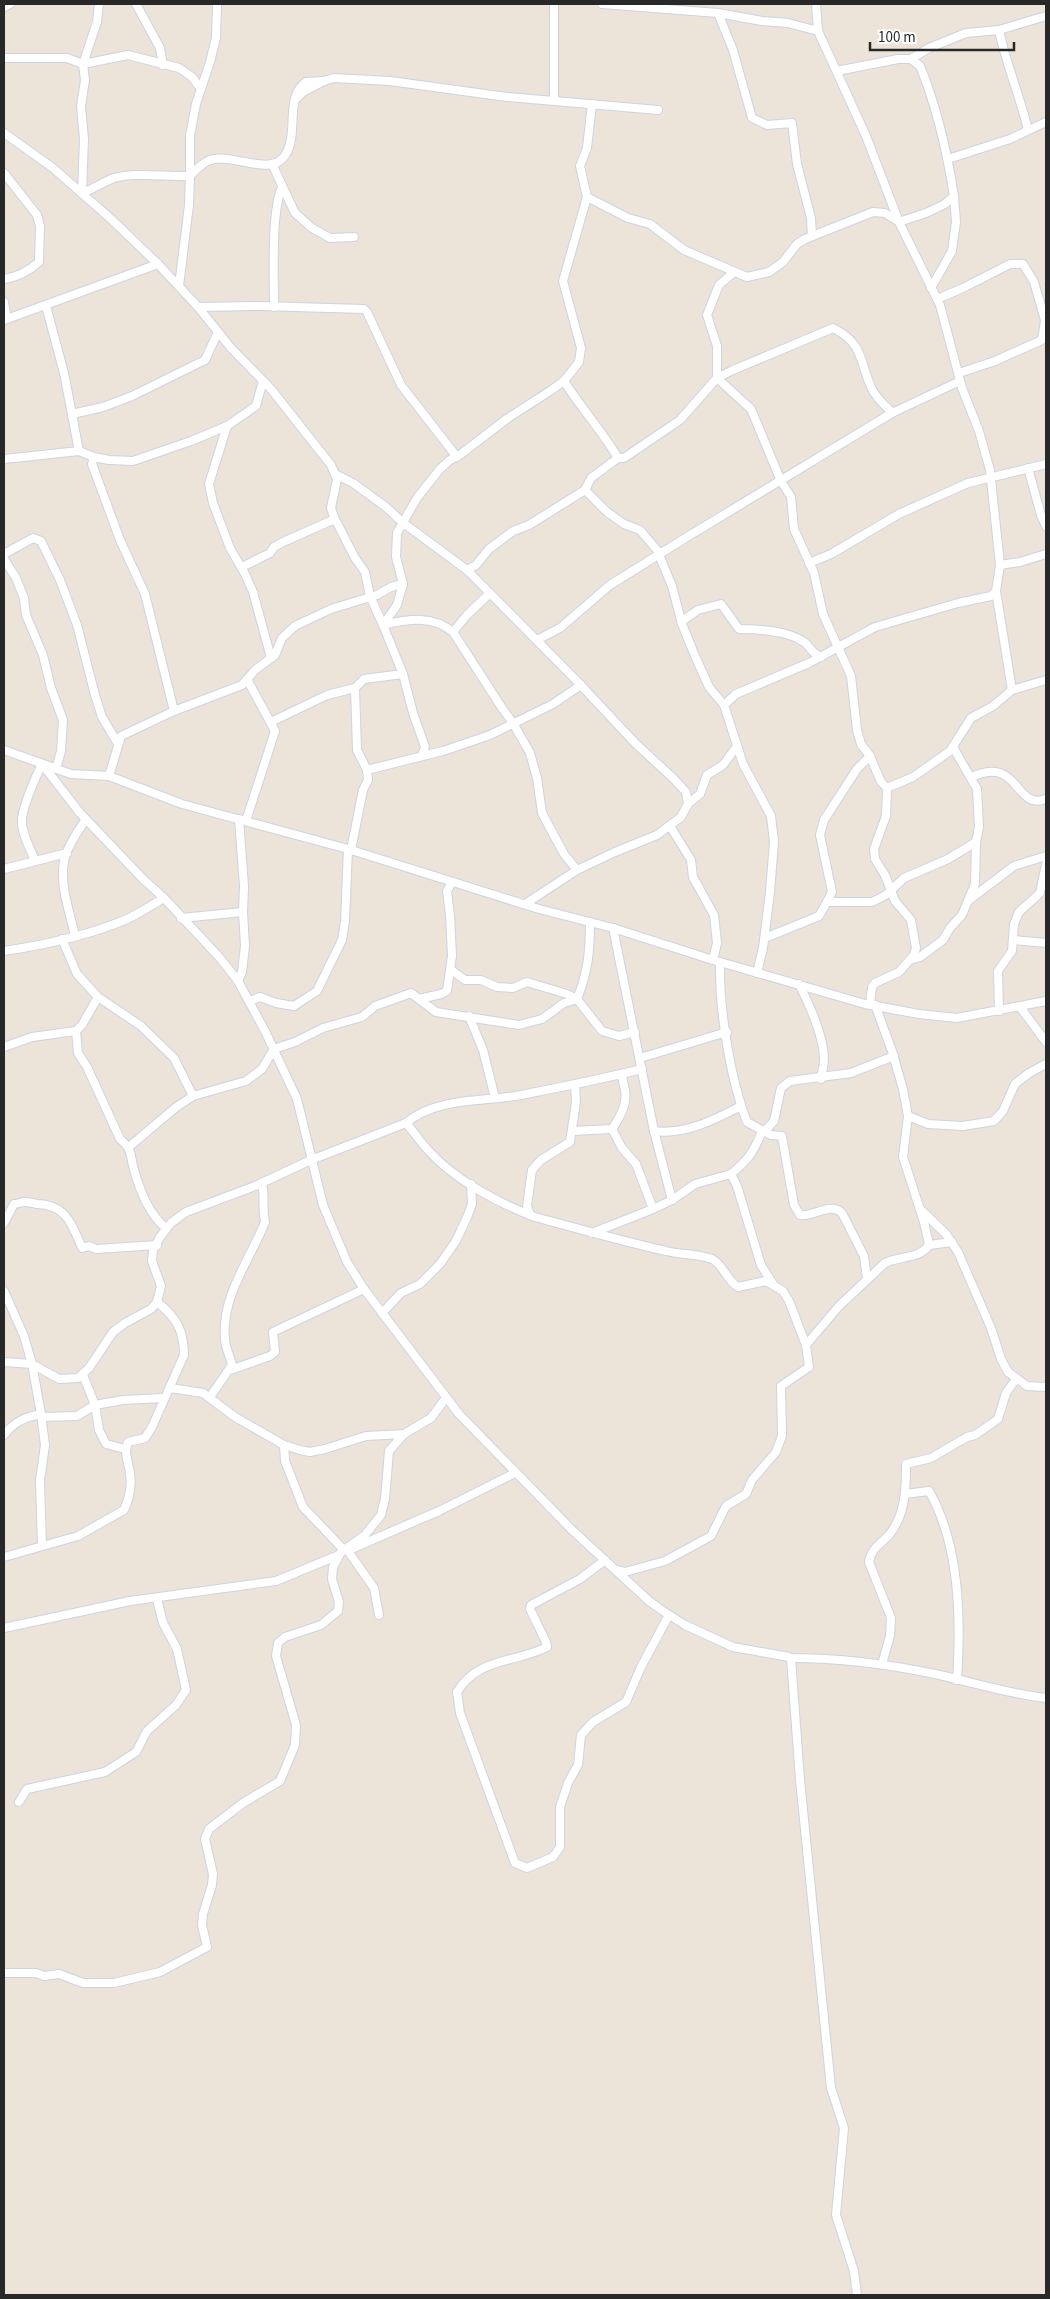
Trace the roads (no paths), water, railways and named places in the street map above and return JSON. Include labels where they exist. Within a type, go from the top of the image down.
[{"type":"street","points":[[4,7],[10,4]]},
{"type":"street","points":[[82,193],[84,139],[81,106],[85,80],[83,64],[97,22],[99,4]]},
{"type":"street","points":[[136,4],[160,48],[163,64]]},
{"type":"street","points":[[179,286],[189,205],[190,136],[216,38],[217,4]]},
{"type":"street","points":[[554,4],[554,100]]},
{"type":"street","points":[[602,4],[718,13],[762,22],[788,23],[818,31]]},
{"type":"street","points":[[816,4],[818,31],[866,136],[899,222],[937,298],[959,377],[979,431],[991,478],[1000,565],[996,591],[1012,690]]},
{"type":"street","points":[[718,13],[733,50],[752,118],[767,125],[792,123],[797,164],[811,218],[812,236]]},
{"type":"street","points":[[837,71],[898,59],[911,59],[929,48],[966,33],[999,30],[1046,16]]},
{"type":"street","points":[[999,30],[1007,62],[1022,101],[1028,130]]},
{"type":"street","points":[[4,58],[67,58],[83,64],[128,55],[180,68],[201,89]]},
{"type":"street","points":[[911,59],[920,66],[924,76],[948,159],[954,196],[956,222],[952,251],[932,288]]},
{"type":"street","points":[[82,193],[114,178],[139,175],[163,177],[190,176],[208,161],[215,159],[272,164],[283,158],[287,151],[297,91],[306,82],[324,81],[334,78],[390,81],[507,97],[658,110]]},
{"type":"street","points":[[383,625],[397,605],[403,584],[395,544],[397,533],[417,498],[440,469],[508,418],[564,381],[572,372],[580,355],[579,338],[563,281],[588,197],[580,166],[587,148],[592,104]]},
{"type":"street","points":[[948,159],[1010,139],[1046,122]]},
{"type":"street","points":[[4,133],[53,168],[158,264],[284,404],[336,474],[353,483],[386,507],[402,522],[467,570],[581,685],[636,744],[673,778],[686,792],[688,804]]},
{"type":"street","points":[[272,164],[295,213],[312,228],[330,238],[354,237]]},
{"type":"street","points":[[4,173],[37,215],[40,226],[39,262],[32,268],[14,277],[4,279]]},
{"type":"street","points":[[274,307],[276,218],[278,195],[282,187]]},
{"type":"street","points":[[899,222],[926,213],[945,204],[954,196]]},
{"type":"street","points":[[588,197],[628,218],[650,224],[684,250],[747,277],[769,272],[783,262],[797,244],[812,236],[873,212],[885,213],[899,222]]},
{"type":"street","points":[[4,302],[5,320],[158,264]]},
{"type":"street","points":[[537,640],[560,628],[610,586],[686,537],[892,414],[959,377],[1042,340],[1045,320],[1034,282],[1023,264],[1010,264],[963,288],[937,298]]},
{"type":"street","points":[[733,272],[719,285],[708,315],[717,346],[718,378],[751,409],[781,481],[791,497],[794,529],[814,573],[823,614],[851,676],[857,730],[861,744],[870,756],[881,782],[887,788],[886,816],[874,849],[875,859],[879,863],[895,901],[911,920],[916,948],[910,960],[899,972],[875,983],[872,987],[872,1005],[894,1056],[908,1116],[903,1157],[929,1245]]},
{"type":"street","points":[[46,306],[55,334],[79,451]]},
{"type":"street","points":[[198,307],[359,309],[367,312],[401,385],[457,457]]},
{"type":"street","points":[[467,570],[476,565],[489,549],[513,531],[529,525],[586,490],[591,478],[618,458],[624,458],[680,420],[718,378],[833,328],[848,336],[863,360],[872,390],[892,414]]},
{"type":"street","points":[[72,414],[103,407],[132,396],[205,360],[218,332]]},
{"type":"street","points":[[4,459],[79,451],[94,457],[133,461],[227,426],[256,406],[263,381]]},
{"type":"street","points":[[564,381],[581,408],[605,437],[618,458]]},
{"type":"street","points":[[227,426],[209,484],[230,548],[242,567],[252,592],[271,658]]},
{"type":"street","points":[[94,457],[92,464],[120,540],[145,594],[174,711]]},
{"type":"street","points":[[809,563],[831,554],[899,514],[968,483],[1046,464]]},
{"type":"street","points":[[1028,468],[1038,506],[1046,526]]},
{"type":"street","points":[[336,474],[337,485],[331,508],[355,558],[365,572],[370,596],[403,674],[424,747],[422,756]]},
{"type":"street","points":[[586,490],[607,512],[624,524],[640,530],[650,540],[672,586],[682,621],[709,687],[724,705],[743,764],[771,816],[774,842],[764,938],[757,973]]},
{"type":"street","points":[[242,567],[270,553],[274,547],[283,542],[335,519]]},
{"type":"street","points":[[4,554],[34,538],[41,541],[60,580],[77,625],[102,717],[118,744]]},
{"type":"street","points":[[1000,565],[1020,562],[1046,554]]},
{"type":"street","points":[[4,559],[16,578],[24,598],[26,615],[43,655],[51,688],[63,720],[61,751],[56,769]]},
{"type":"street","points":[[109,776],[121,736],[174,711],[223,694],[242,685],[275,655],[282,638],[295,626],[331,609],[377,595],[391,587],[403,584]]},
{"type":"street","points":[[724,705],[736,694],[771,681],[875,627],[958,603],[985,599],[996,591]]},
{"type":"street","points":[[454,632],[467,615],[490,593]]},
{"type":"street","points":[[682,621],[698,610],[721,604],[739,629],[779,632],[803,641],[809,650],[820,657]]},
{"type":"street","points":[[383,625],[407,620],[428,620],[444,625],[454,632],[513,723],[530,753],[537,778],[542,813],[564,854],[577,870]]},
{"type":"street","points":[[271,722],[327,695],[355,688],[364,679],[403,674]]},
{"type":"street","points":[[238,981],[245,958],[242,912],[244,886],[243,820],[275,731],[247,679]]},
{"type":"street","points":[[887,788],[912,777],[953,747],[971,718],[993,706],[1012,690],[1046,680]]},
{"type":"street","points":[[367,770],[443,752],[490,735],[553,704],[581,685]]},
{"type":"street","points":[[250,1001],[260,997],[276,1003],[294,1006],[317,991],[342,940],[345,921],[349,849],[363,790],[368,780],[367,770],[357,750],[355,688]]},
{"type":"street","points":[[525,904],[577,870],[658,835],[681,817],[688,804],[700,794],[706,775],[722,765],[737,746]]},
{"type":"street","points":[[910,960],[920,957],[943,940],[950,928],[962,915],[975,884],[976,842],[980,827],[977,789],[953,747]]},
{"type":"street","points":[[4,750],[71,774],[109,776],[182,804],[349,849],[525,904],[613,928],[757,973],[872,1005],[919,1014],[957,1018],[1020,1007],[1046,1000]]},
{"type":"street","points":[[764,938],[819,916],[832,892],[820,835],[824,820],[857,769],[870,756]]},
{"type":"street","points":[[42,764],[86,819],[143,879],[164,898],[220,958],[238,981],[274,1048],[299,1106],[311,1160],[329,1221],[347,1262],[364,1289],[446,1398],[515,1473],[615,1570],[649,1601],[669,1615],[702,1634],[733,1647],[789,1656],[791,1658],[818,1658],[882,1664],[1014,1694],[1046,1698]]},
{"type":"street","points":[[35,860],[27,841],[22,820],[42,764]]},
{"type":"street","points":[[972,778],[992,770],[1008,776],[1027,798],[1041,801],[1046,799]]},
{"type":"street","points":[[75,936],[63,884],[64,859],[86,819]]},
{"type":"street","points":[[670,826],[691,860],[693,877],[714,915],[719,980],[727,1032],[741,1106],[747,1122],[763,1131],[782,1136],[797,1211],[804,1216],[829,1209],[839,1210],[864,1256],[867,1278]]},
{"type":"street","points":[[827,902],[872,902],[886,895],[904,878],[948,859],[976,842]]},
{"type":"street","points":[[4,869],[67,853]]},
{"type":"street","points":[[969,900],[1014,866],[1046,856]]},
{"type":"street","points":[[999,1011],[998,971],[1012,951],[1014,924],[1019,912],[1040,893],[1046,864]]},
{"type":"street","points":[[419,999],[441,994],[447,990],[451,970],[450,915],[447,891],[452,882]]},
{"type":"street","points":[[4,951],[75,936],[127,919],[164,898]]},
{"type":"street","points":[[181,918],[242,912]]},
{"type":"street","points":[[578,999],[586,977],[589,958],[590,922]]},
{"type":"street","points":[[613,928],[654,1131],[672,1200]]},
{"type":"street","points":[[62,938],[78,974],[98,997],[141,1026],[174,1058],[193,1096]]},
{"type":"street","points":[[1013,940],[1046,943]]},
{"type":"street","points":[[451,970],[465,980],[481,980],[497,987],[513,988],[527,982],[567,994],[578,999],[602,1031],[619,1036],[634,1032]]},
{"type":"street","points":[[799,984],[809,1002],[822,1041],[824,1059],[821,1078]]},
{"type":"street","points":[[129,1147],[175,1108],[193,1096],[246,1081],[262,1069],[274,1048],[295,1042],[324,1028],[362,1018],[375,1006],[399,996],[410,994],[436,1012],[519,1025],[542,1019],[564,1003],[578,999]]},
{"type":"street","points":[[4,1047],[32,1037],[76,1031],[82,1025],[98,997]]},
{"type":"street","points":[[1020,1007],[1046,1042]]},
{"type":"street","points":[[469,1016],[483,1050],[495,1098]]},
{"type":"street","points":[[76,1031],[78,1052],[87,1067],[120,1139],[129,1147],[134,1168],[151,1213],[166,1228]]},
{"type":"street","points":[[640,1058],[727,1032]]},
{"type":"street","points":[[592,1233],[672,1200],[695,1184],[731,1174],[745,1163],[763,1131],[774,1121],[780,1088],[790,1082],[850,1073],[894,1056]]},
{"type":"street","points":[[908,1116],[928,1124],[963,1126],[994,1121],[1003,1111],[1015,1084],[1029,1073],[1046,1064]]},
{"type":"street","points":[[4,1362],[32,1364],[59,1379],[72,1379],[83,1375],[113,1332],[151,1309],[157,1302],[160,1286],[152,1256],[166,1228],[186,1212],[262,1183],[311,1160],[406,1123],[414,1116],[430,1109],[575,1084],[642,1069]]},
{"type":"street","points":[[612,1129],[622,1115],[626,1092],[622,1082],[622,1074]]},
{"type":"street","points":[[530,1215],[527,1206],[532,1170],[541,1160],[570,1142],[576,1102],[575,1084]]},
{"type":"street","points":[[654,1131],[681,1131],[717,1119],[741,1106]]},
{"type":"street","points":[[406,1123],[440,1162],[500,1202],[530,1215],[592,1233],[669,1252],[699,1255],[714,1260],[731,1282],[738,1287],[766,1281],[783,1291],[789,1301],[806,1345],[809,1367],[781,1386],[782,1436],[776,1452],[752,1480],[746,1494],[726,1506],[711,1536],[665,1561],[625,1572],[615,1570]]},
{"type":"street","points":[[573,1131],[612,1129]]},
{"type":"street","points":[[612,1129],[622,1148],[636,1164],[653,1209]]},
{"type":"street","points":[[731,1174],[737,1186],[761,1265],[777,1288]]},
{"type":"street","points":[[210,1396],[232,1365],[225,1342],[224,1326],[233,1287],[265,1222],[262,1210],[265,1196],[262,1183]]},
{"type":"street","points":[[382,1313],[401,1293],[420,1284],[440,1264],[456,1241],[472,1204],[471,1184]]},
{"type":"street","points":[[4,1223],[14,1204],[25,1202],[43,1204],[56,1208],[68,1217],[74,1226],[82,1248],[89,1246],[96,1249],[157,1245]]},
{"type":"street","points":[[920,1210],[952,1242],[981,1303],[1001,1359],[1008,1372],[1027,1386],[1046,1386]]},
{"type":"street","points":[[806,1345],[839,1306],[867,1278],[893,1259],[920,1253],[929,1245],[952,1242]]},
{"type":"street","points":[[230,1370],[270,1356],[275,1352],[273,1332],[364,1289]]},
{"type":"street","points":[[4,1291],[24,1336],[32,1364],[42,1416],[45,1445],[40,1481],[42,1545]]},
{"type":"street","points":[[4,1557],[78,1536],[124,1510],[130,1493],[130,1475],[125,1449],[128,1442],[145,1438],[182,1362],[184,1346],[173,1316],[157,1302]]},
{"type":"street","points":[[83,1375],[95,1404],[99,1430],[106,1444],[125,1449]]},
{"type":"street","points":[[882,1664],[890,1636],[891,1618],[869,1562],[873,1550],[890,1534],[899,1518],[905,1494],[906,1464],[931,1458],[967,1437],[975,1435],[998,1419],[1006,1393],[1016,1379]]},
{"type":"street","points":[[170,1388],[193,1390],[210,1396],[235,1417],[284,1445],[310,1452],[366,1436],[404,1434]]},
{"type":"street","points":[[4,1435],[24,1418],[77,1416],[95,1404],[123,1400],[164,1398]]},
{"type":"street","points":[[4,1973],[36,1973],[44,1976],[59,1974],[82,1983],[109,1984],[160,1972],[207,1947],[202,1924],[213,1874],[205,1839],[209,1829],[243,1803],[280,1781],[296,1745],[296,1725],[276,1656],[278,1643],[285,1637],[321,1625],[338,1612],[339,1602],[332,1573],[344,1552],[365,1535],[381,1515],[386,1498],[389,1451],[404,1434],[431,1418],[446,1398]]},
{"type":"street","points":[[284,1445],[286,1461],[303,1507],[374,1588],[379,1615]]},
{"type":"street","points":[[4,1628],[130,1601],[276,1581],[439,1511],[515,1473]]},
{"type":"street","points":[[905,1494],[930,1491],[940,1509],[951,1548],[959,1616],[957,1680]]},
{"type":"street","points":[[605,1560],[580,1579],[531,1605],[530,1609],[547,1648],[500,1660],[489,1665],[472,1675],[457,1692],[460,1713],[515,1863],[527,1868],[545,1862],[560,1847],[560,1807],[568,1782],[578,1765],[581,1735],[593,1722],[626,1702],[641,1667],[669,1615]]},
{"type":"street","points":[[19,1802],[27,1790],[105,1772],[136,1752],[147,1731],[176,1705],[186,1690],[178,1649],[163,1623],[157,1598]]},
{"type":"street","points":[[791,1658],[799,1771],[831,2088],[844,2128],[836,2215],[854,2271],[857,2295]]}]
